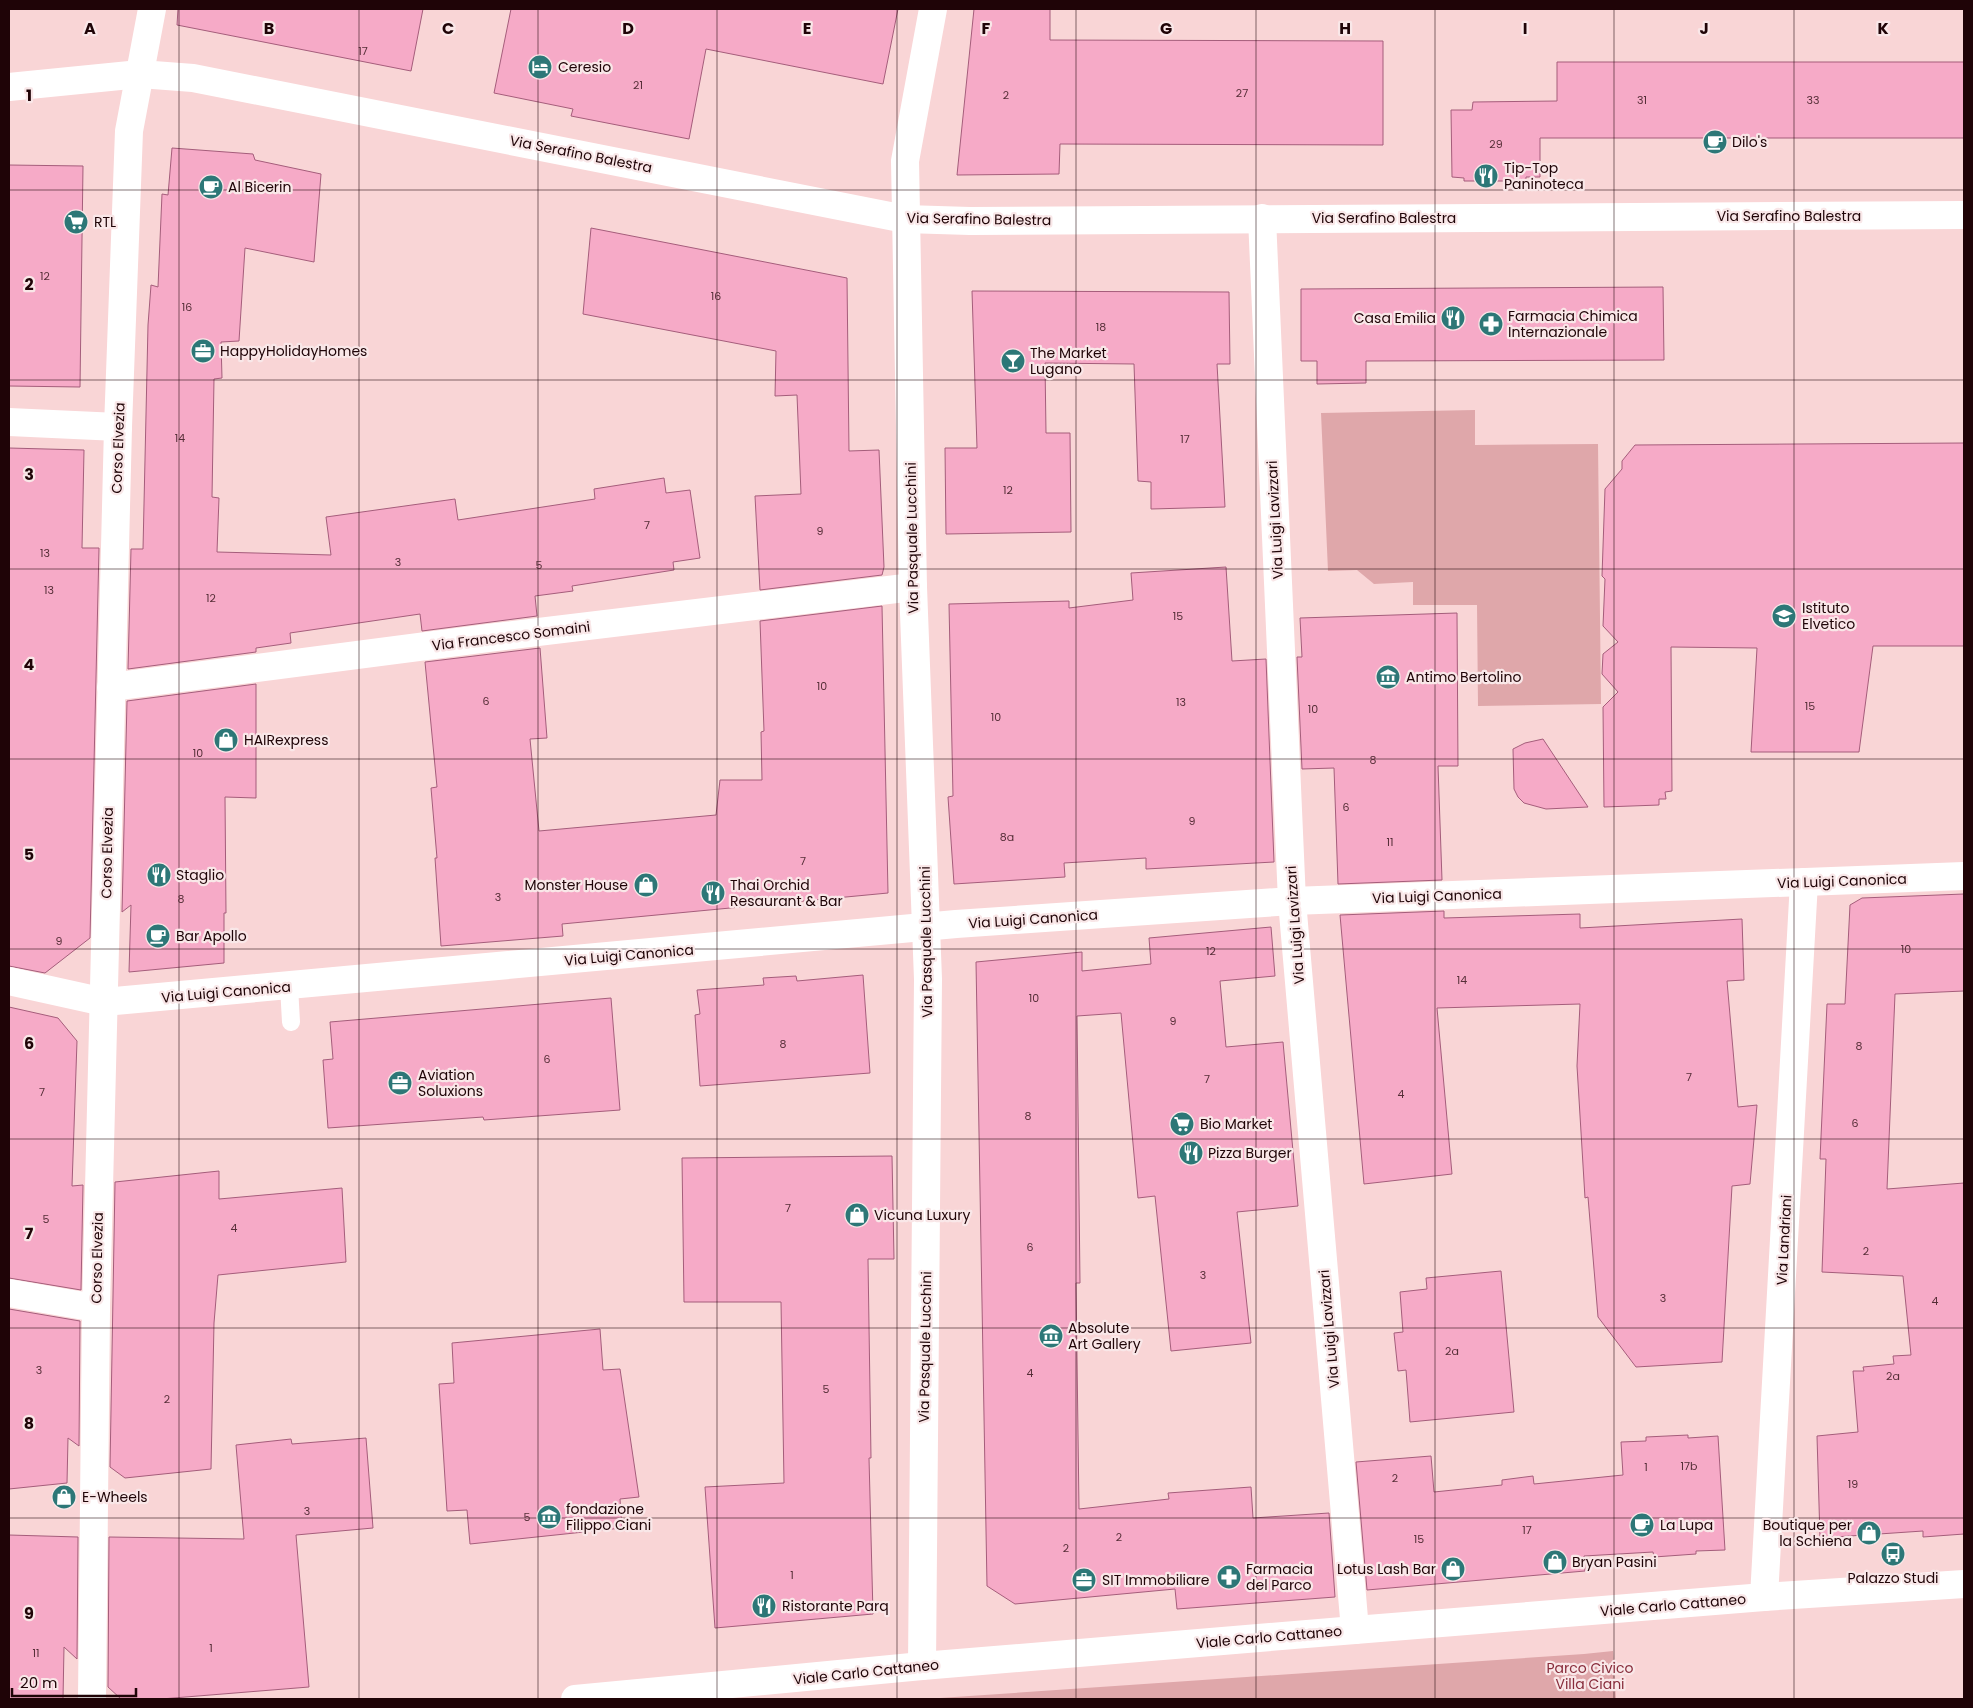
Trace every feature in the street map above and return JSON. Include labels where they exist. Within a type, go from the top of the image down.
[{"type":"street","name":"Corso Elvezia","points":[[92,1699],[96,1308],[118,427],[129,131],[152,9]]},
{"type":"street","name":"Via Pasquale Lucchini","points":[[922,1666],[928,927],[913,587],[905,161],[933,9]]},
{"type":"street","name":"Via Serafino Balestra","points":[[9,87],[140,74],[194,78],[905,219],[1964,215]]},
{"type":"street","name":"Via Luigi Lavizzari","points":[[1262,218],[1292,901],[1355,1630]]},
{"type":"street","points":[[9,422],[118,427]]},
{"type":"street","name":"Via Francesco Somaini","points":[[111,687],[498,637],[913,587]]},
{"type":"street","name":"Via Luigi Canonica","points":[[9,981],[104,1002],[928,927],[1292,901],[1964,876]]},
{"type":"street","name":"Via Landriani","points":[[1764,1597],[1804,882]]},
{"type":"street","points":[[9,1293],[96,1308]]},
{"type":"street","name":"Viale Carlo Cattaneo","points":[[575,1699],[740,1692],[922,1666],[1764,1597],[1964,1584]]},
{"type":"lane","points":[[289,986],[290,1022]]},
{"type":"green space","points":[[1475,410],[1475,445],[1598,444],[1601,704],[1478,706],[1477,605],[1413,605],[1413,582],[1374,584],[1357,570],[1328,571],[1321,413]]},
{"type":"green space","name":"Parco Civico Villa Ciani","points":[[1613,1651],[1616,1699],[925,1699],[1584,1654]]},
{"type":"building","points":[[178,9],[423,9],[411,71],[177,25]]},
{"type":"building","points":[[511,9],[898,9],[883,84],[706,49],[689,139],[571,116],[573,109],[494,93]]},
{"type":"building","points":[[974,9],[1050,9],[1050,40],[1383,41],[1383,145],[1060,144],[1059,174],[957,175]]},
{"type":"building","points":[[1557,62],[1964,62],[1964,138],[1540,138],[1540,177],[1526,177],[1526,181],[1464,181],[1464,178],[1452,177],[1451,110],[1472,110],[1473,102],[1557,101]]},
{"type":"building","points":[[172,148],[253,154],[255,160],[321,174],[314,262],[245,248],[239,341],[221,342],[222,378],[214,379],[212,497],[219,498],[217,552],[331,555],[326,517],[455,499],[458,520],[595,499],[594,489],[664,478],[666,493],[690,490],[700,558],[673,562],[674,570],[572,586],[573,591],[535,596],[537,616],[422,631],[420,614],[290,633],[291,643],[256,648],[256,652],[128,669],[131,549],[143,549],[148,325],[151,285],[158,287],[162,194],[168,195]]},
{"type":"building","points":[[9,165],[83,166],[80,387],[9,386]]},
{"type":"building","points":[[591,228],[847,278],[849,451],[879,450],[884,567],[882,575],[760,590],[755,496],[801,494],[797,395],[775,396],[776,351],[583,314]]},
{"type":"building","points":[[1663,287],[1664,360],[1366,361],[1366,383],[1317,384],[1317,361],[1301,361],[1301,289]]},
{"type":"building","points":[[972,291],[1229,292],[1230,364],[1217,364],[1225,507],[1151,509],[1151,482],[1138,481],[1134,364],[1045,363],[1046,433],[1070,433],[1071,532],[946,534],[945,448],[977,448]]},
{"type":"building","name":"Istituto Elvetico","points":[[1964,443],[1964,646],[1873,646],[1859,752],[1751,752],[1757,648],[1671,647],[1672,791],[1665,792],[1666,799],[1659,799],[1659,805],[1604,807],[1603,707],[1618,692],[1602,674],[1603,654],[1618,642],[1603,626],[1605,579],[1602,576],[1605,489],[1622,469],[1622,461],[1635,445]]},
{"type":"building","points":[[9,448],[84,450],[82,548],[99,548],[90,938],[45,973],[9,966]]},
{"type":"building","points":[[1226,567],[1232,661],[1266,659],[1274,862],[1146,869],[1146,858],[1064,863],[1065,877],[954,884],[948,797],[953,796],[949,604],[1069,601],[1069,608],[1133,600],[1131,573]]},
{"type":"building","points":[[882,606],[888,893],[562,924],[563,936],[441,946],[435,858],[437,858],[431,788],[437,787],[425,662],[540,648],[547,738],[530,739],[539,831],[716,815],[720,780],[762,780],[761,732],[764,731],[760,621]]},
{"type":"building","points":[[1457,613],[1458,766],[1438,766],[1442,880],[1338,884],[1334,768],[1302,769],[1297,657],[1302,657],[1300,618]]},
{"type":"building","points":[[256,684],[256,798],[225,797],[226,913],[224,913],[224,963],[129,972],[131,905],[122,912],[127,701]]},
{"type":"building","points":[[1543,739],[1588,807],[1546,809],[1524,803],[1518,797],[1514,789],[1513,749],[1525,743]]},
{"type":"building","points":[[1964,894],[1964,991],[1895,994],[1887,1189],[1964,1183],[1964,1534],[1923,1537],[1923,1531],[1820,1538],[1817,1436],[1858,1432],[1853,1371],[1864,1371],[1863,1367],[1894,1364],[1893,1356],[1911,1355],[1903,1276],[1822,1272],[1826,1159],[1820,1159],[1827,1004],[1845,1004],[1850,905],[1862,898]]},
{"type":"building","points":[[1444,911],[1444,918],[1580,914],[1580,928],[1742,919],[1744,980],[1727,981],[1738,1107],[1757,1105],[1750,1184],[1732,1186],[1722,1362],[1636,1367],[1598,1317],[1588,1197],[1585,1198],[1577,1066],[1580,1004],[1437,1008],[1452,1174],[1364,1184],[1340,915]]},
{"type":"building","points":[[1271,927],[1275,976],[1220,981],[1226,1047],[1283,1042],[1298,1206],[1237,1212],[1251,1343],[1171,1351],[1155,1196],[1138,1198],[1121,1013],[1077,1016],[1080,1283],[1076,1283],[1079,1509],[1169,1499],[1168,1493],[1251,1487],[1253,1518],[1329,1513],[1335,1597],[1177,1609],[1175,1589],[1015,1604],[987,1586],[976,962],[1082,952],[1082,971],[1151,964],[1149,938]]},
{"type":"building","points":[[863,975],[870,1073],[700,1086],[695,1015],[700,1014],[697,990],[764,985],[763,978],[796,976],[797,981]]},
{"type":"building","points":[[611,998],[620,1110],[484,1120],[483,1117],[328,1128],[323,1060],[333,1059],[330,1022]]},
{"type":"building","points":[[9,1007],[58,1018],[77,1041],[72,1186],[83,1185],[81,1290],[9,1278]]},
{"type":"building","points":[[892,1156],[894,1259],[868,1259],[871,1458],[869,1458],[873,1614],[715,1628],[705,1487],[784,1483],[781,1302],[684,1302],[682,1158]]},
{"type":"building","points":[[219,1171],[219,1199],[342,1188],[346,1262],[218,1275],[214,1323],[211,1469],[125,1478],[110,1467],[115,1182]]},
{"type":"building","points":[[1501,1271],[1514,1412],[1410,1422],[1406,1370],[1398,1371],[1394,1333],[1403,1332],[1400,1292],[1427,1289],[1426,1278]]},
{"type":"building","points":[[9,1309],[80,1321],[79,1446],[68,1438],[67,1483],[9,1489]]},
{"type":"building","points":[[600,1329],[603,1370],[620,1369],[639,1497],[620,1499],[622,1528],[470,1544],[467,1510],[447,1511],[439,1384],[454,1383],[452,1343]]},
{"type":"building","points":[[1688,1435],[1688,1438],[1718,1436],[1725,1550],[1696,1551],[1696,1554],[1654,1557],[1653,1552],[1584,1556],[1585,1571],[1367,1590],[1356,1462],[1431,1456],[1434,1492],[1502,1485],[1502,1480],[1533,1476],[1534,1484],[1623,1475],[1621,1442],[1646,1441],[1646,1437]]},
{"type":"building","points":[[366,1438],[373,1528],[296,1535],[309,1687],[161,1699],[121,1699],[108,1687],[109,1537],[244,1539],[236,1445],[291,1439],[292,1444]]},
{"type":"building","points":[[9,1535],[78,1537],[77,1659],[64,1647],[63,1699],[9,1699]]},
{"type":"place","name":"Ceresio","points":[[540,67]]},
{"type":"place","name":"Dilo's","points":[[1715,142]]},
{"type":"place","name":"Tip-Top Paninoteca","points":[[1486,176]]},
{"type":"place","name":"Al Bicerin","points":[[211,187]]},
{"type":"place","name":"RTL","points":[[76,222]]},
{"type":"place","name":"Casa Emilia","points":[[1453,318]]},
{"type":"place","name":"Farmacia Chimica Internazionale","points":[[1491,324]]},
{"type":"place","name":"HappyHolidayHomes","points":[[203,351]]},
{"type":"place","name":"The Market Lugano","points":[[1013,361]]},
{"type":"place","name":"Istituto Elvetico","points":[[1784,616]]},
{"type":"place","name":"Antimo Bertolino","points":[[1388,677]]},
{"type":"place","name":"HAIRexpress","points":[[226,740]]},
{"type":"place","name":"Staglio","points":[[159,875]]},
{"type":"place","name":"Monster House","points":[[646,885]]},
{"type":"place","name":"Thai Orchid Resaurant & Bar","points":[[713,893]]},
{"type":"place","name":"Bar Apollo","points":[[158,936]]},
{"type":"place","name":"Aviation Soluxions","points":[[400,1083]]},
{"type":"place","name":"Bio Market","points":[[1182,1124]]},
{"type":"place","name":"Pizza Burger","points":[[1191,1153]]},
{"type":"place","name":"Vicuna Luxury","points":[[857,1215]]},
{"type":"place","name":"Absolute Art Gallery","points":[[1051,1336]]},
{"type":"place","name":"E-Wheels","points":[[64,1497]]},
{"type":"place","name":"fondazione Filippo Ciani","points":[[549,1517]]},
{"type":"place","name":"La Lupa","points":[[1642,1525]]},
{"type":"place","name":"Boutique per la Schiena","points":[[1869,1533]]},
{"type":"place","name":"Palazzo Studi","points":[[1893,1554]]},
{"type":"place","name":"Bryan Pasini","points":[[1555,1562]]},
{"type":"place","name":"Lotus Lash Bar","points":[[1453,1569]]},
{"type":"place","name":"Farmacia del Parco","points":[[1229,1577]]},
{"type":"place","name":"SIT Immobiliare","points":[[1084,1580]]},
{"type":"place","name":"Ristorante Parq","points":[[764,1606]]}]
